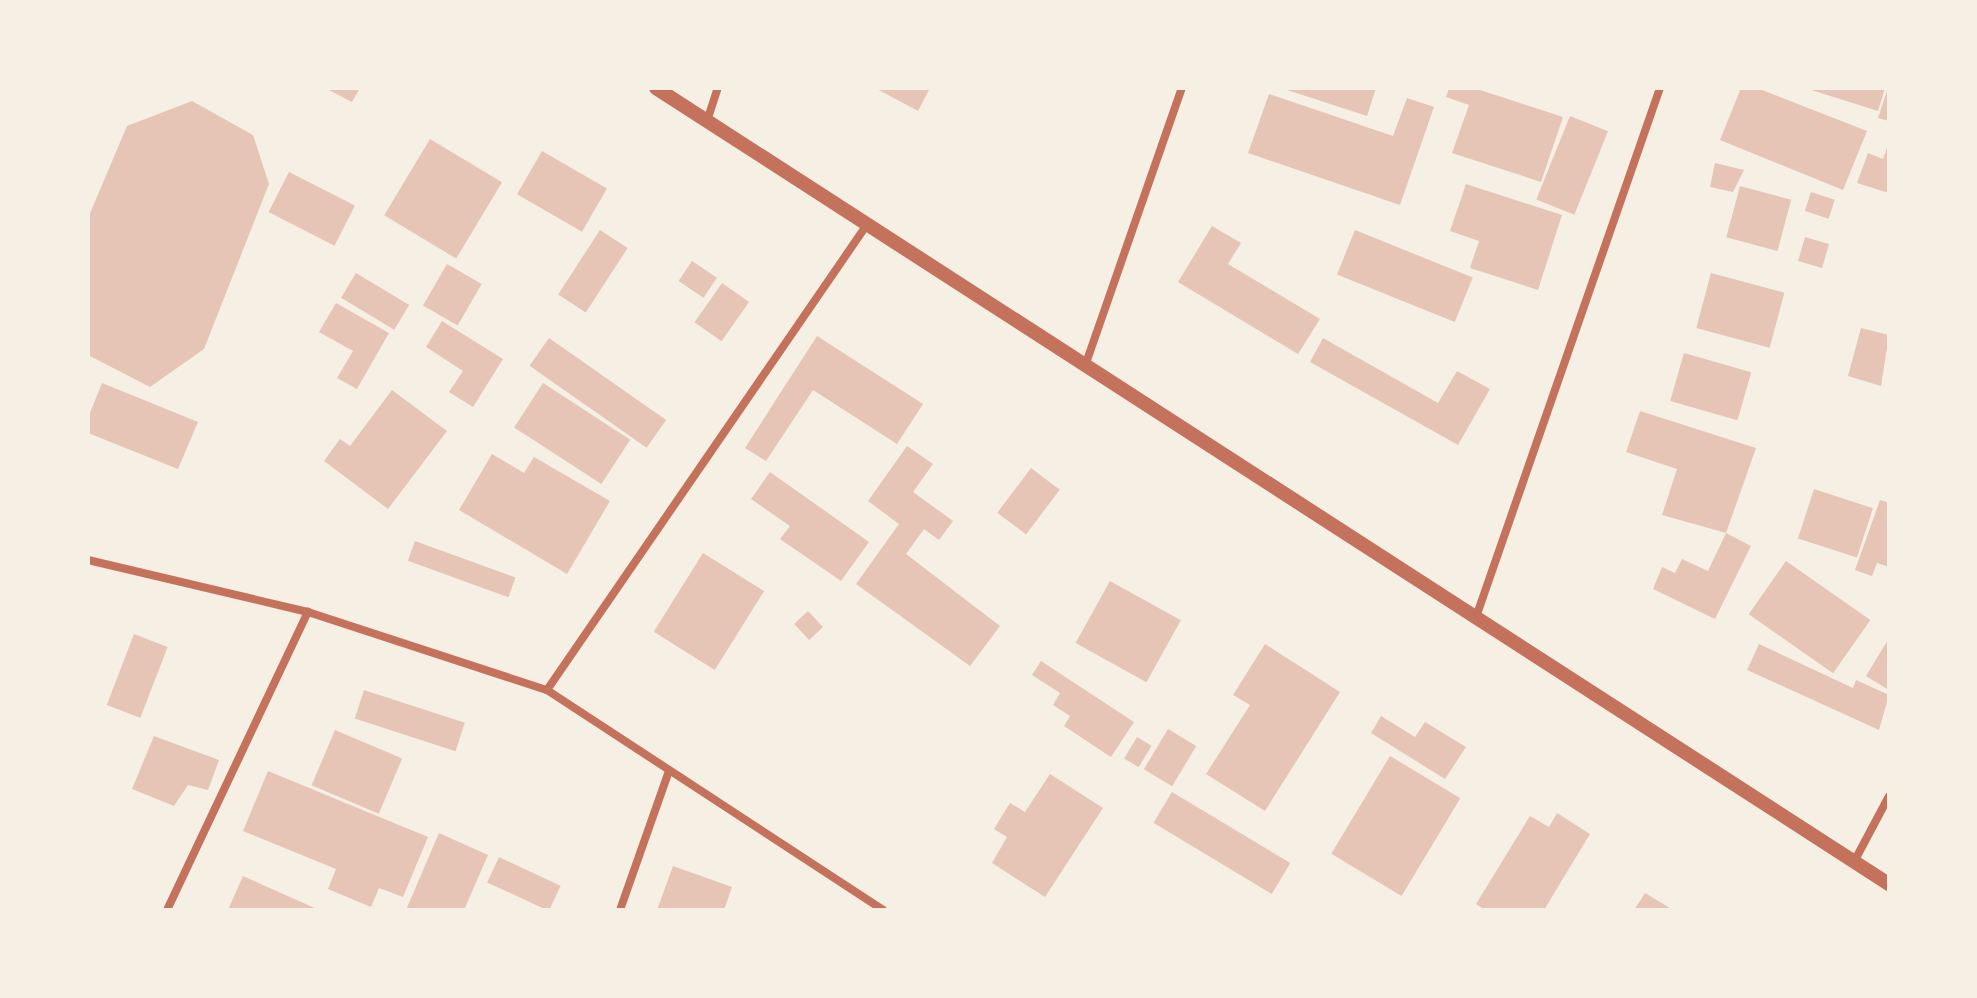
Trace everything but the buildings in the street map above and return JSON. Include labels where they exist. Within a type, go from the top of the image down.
[{"type":"street","points":[[656,88],[1475,621],[1889,884]]},
{"type":"street","points":[[707,121],[718,88]]},
{"type":"street","points":[[1085,366],[1182,88]]},
{"type":"street","points":[[1475,621],[1660,88]]},
{"type":"street","points":[[547,690],[866,226]]},
{"type":"street","points":[[88,560],[308,612],[547,690],[883,910]]},
{"type":"street","points":[[167,910],[308,612]]},
{"type":"street","points":[[620,910],[669,771]]},
{"type":"street","points":[[1855,860],[1889,796]]}]
